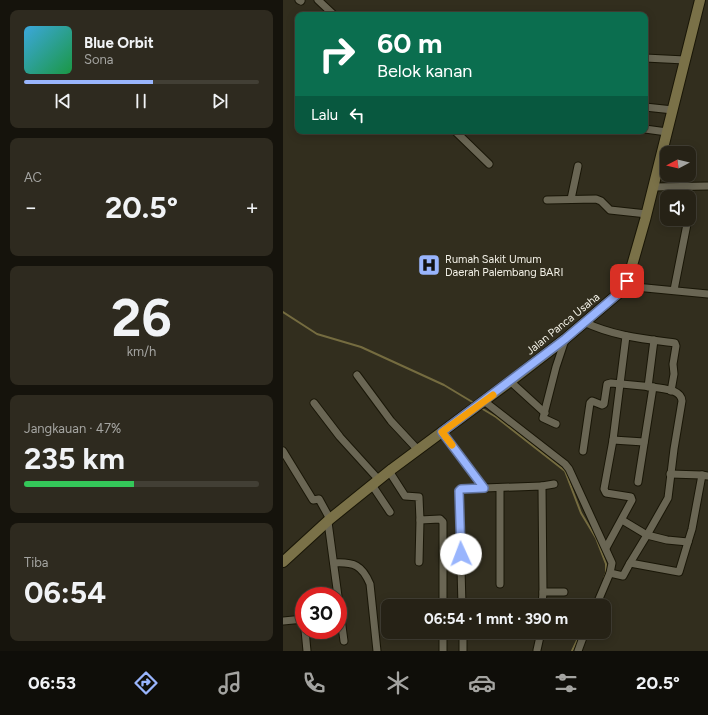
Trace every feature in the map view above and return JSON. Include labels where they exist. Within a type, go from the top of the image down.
[{"type":"street","points":[[318,0],[331,12]]},
{"type":"street","name":"Jalan Panca Usaha","points":[[283,562],[389,471],[483,402],[565,339],[619,293],[625,286],[647,214],[700,0]]},
{"type":"street","points":[[648,58],[685,60]]},
{"type":"street","points":[[648,107],[673,110]]},
{"type":"street","points":[[648,129],[667,132]]},
{"type":"street","points":[[458,134],[489,164]]},
{"type":"street","points":[[571,199],[578,166]]},
{"type":"street","points":[[653,187],[708,186]]},
{"type":"street","points":[[547,200],[599,200],[610,210],[647,214]]},
{"type":"street","points":[[674,290],[687,226]]},
{"type":"street","points":[[625,286],[708,294]]},
{"type":"street","points":[[584,322],[609,332],[676,344],[671,391]]},
{"type":"street","points":[[606,548],[622,520],[626,509],[631,503],[632,498],[606,493],[604,489],[613,440],[626,336]]},
{"type":"street","points":[[556,424],[544,419],[556,367],[565,339]]},
{"type":"street","points":[[638,482],[644,442],[655,340]]},
{"type":"street","points":[[357,375],[391,421],[418,450]]},
{"type":"street","points":[[510,381],[545,413]]},
{"type":"street","points":[[583,451],[591,402],[603,405],[606,385],[611,383],[650,387],[671,391],[680,395],[682,401],[670,474],[668,498],[623,576],[610,573]]},
{"type":"street","points":[[483,402],[567,466],[612,563],[610,573],[599,599]]},
{"type":"street","points":[[314,403],[375,483],[391,512]]},
{"type":"street","points":[[442,432],[484,488]]},
{"type":"street","points":[[613,440],[644,442]]},
{"type":"street","points":[[283,452],[286,462],[313,500],[319,499],[329,521],[336,587]]},
{"type":"street","points":[[389,471],[405,496],[419,497],[419,562]]},
{"type":"street","points":[[630,563],[679,572],[692,529],[705,476],[670,474]]},
{"type":"street","points":[[462,599],[459,491],[461,489],[542,486],[554,484]]},
{"type":"street","points":[[542,486],[542,599]]},
{"type":"street","points":[[500,488],[500,584]]},
{"type":"street","points":[[420,520],[440,519],[443,522],[443,599]]},
{"type":"street","points":[[622,520],[647,536],[688,542]]},
{"type":"street","points":[[334,563],[354,564],[361,568],[366,574],[370,584],[377,651]]},
{"type":"street","points":[[543,592],[564,592]]},
{"type":"street","points":[[283,621],[295,620]]},
{"type":"street","points":[[306,639],[307,651]]},
{"type":"street","points":[[443,639],[443,651]]},
{"type":"street","points":[[463,639],[463,650]]},
{"type":"street","points":[[537,650],[539,639]]},
{"type":"street","points":[[578,651],[582,639]]},
{"type":"waterway","points":[[283,312],[317,334],[361,347],[444,385],[474,403]]},
{"type":"waterway","points":[[481,408],[496,417],[565,471],[581,513],[596,538],[606,564],[606,573],[604,578]]},
{"type":"waterway","points":[[572,651],[578,639]]},
{"type":"slow traffic","points":[[452,445],[442,432],[493,395]]},
{"type":"place","name":"Rumah Sakit Umum Daerah Palembang BARI","points":[[429,265]]},
{"type":"route","points":[[461,554],[459,491],[461,489],[484,488],[442,432],[565,339],[619,293],[627,281]]}]
